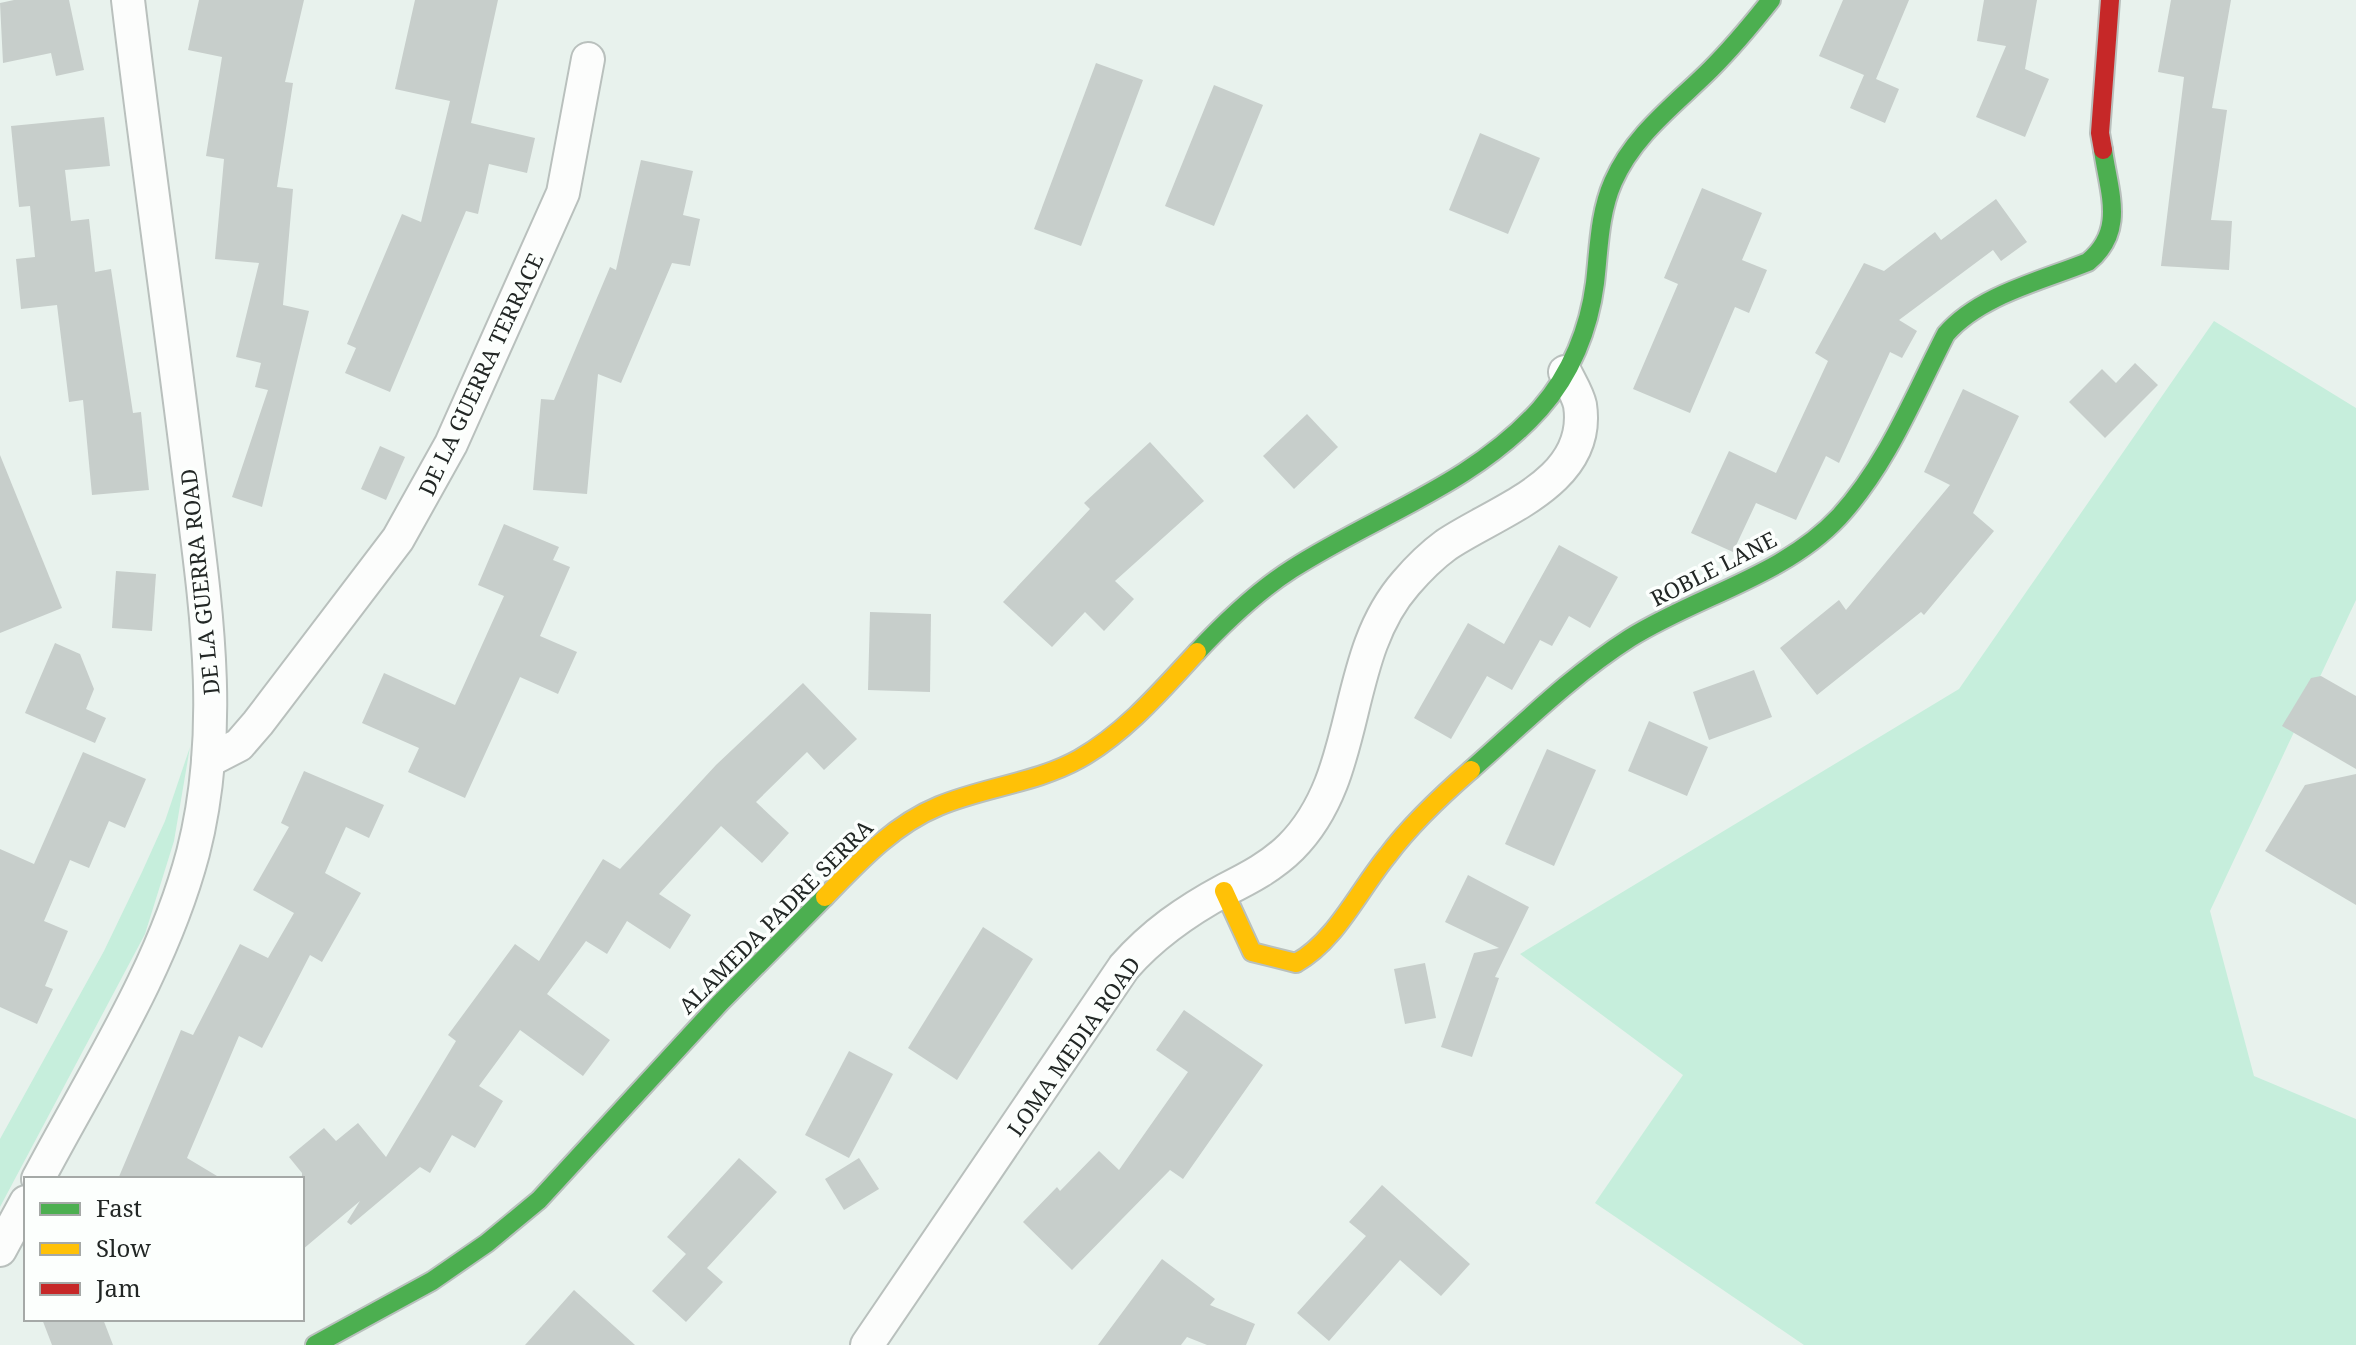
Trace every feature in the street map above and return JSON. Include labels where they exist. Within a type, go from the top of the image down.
[{"type":"street","name":"DE LA GUERRA ROAD","points":[[39,1177],[155,959],[193,852],[208,761],[212,701],[206,616],[128,0]]},
{"type":"street","name":"ALAMEDA PADRE SERRA","points":[[315,1345],[423,1288],[492,1240],[535,1203],[605,1133],[697,1026],[893,831],[927,809],[988,787],[1042,775],[1088,753],[1136,712],[1221,626],[1261,591],[1316,554],[1443,487],[1493,454],[1543,407],[1565,372],[1587,326],[1601,218],[1621,165],[1646,131],[1701,79],[1771,0]]},
{"type":"street","name":"ROBLE LANE","points":[[1224,891],[1252,952],[1285,963],[1308,958],[1324,943],[1389,853],[1437,800],[1578,676],[1629,639],[1677,611],[1789,558],[1838,518],[1883,458],[1952,326],[1977,307],[2088,262],[2103,250],[2111,238],[2114,214],[2100,133],[2110,0]]},
{"type":"street","points":[[1734,42],[1738,12]]},
{"type":"street","name":"DE LA GUERRA TERRACE","points":[[208,761],[239,745],[258,723],[374,573],[434,476],[473,399],[563,193],[588,59]]},
{"type":"street","name":"LOMA MEDIA ROAD","points":[[867,1345],[1124,967],[1163,928],[1272,864],[1311,822],[1330,787],[1341,755],[1367,654],[1396,594],[1446,546],[1523,501],[1568,462],[1578,438],[1580,404],[1565,372]]},
{"type":"street","points":[[0,1250],[24,1206]]},
{"type":"green space","points":[[2214,321],[2356,408],[2356,600],[2210,911],[2254,1076],[2356,1119],[2356,1345],[1804,1345],[1595,1203],[1683,1075],[1520,954],[1959,689]]},
{"type":"green space","points":[[190,747],[174,841],[145,934],[0,1207],[0,1139],[104,951],[165,821]]},
{"type":"building","points":[[69,0],[84,70],[56,76],[51,53],[3,63],[0,3]]},
{"type":"building","points":[[199,0],[304,0],[285,82],[293,83],[277,187],[293,189],[283,305],[309,311],[262,507],[232,497],[268,390],[255,387],[261,363],[236,357],[259,263],[215,259],[224,159],[206,156],[222,57],[188,50]]},
{"type":"building","points":[[415,0],[498,0],[471,123],[535,138],[527,173],[489,164],[478,214],[466,211],[390,392],[345,373],[356,348],[347,344],[402,214],[421,222],[450,101],[395,89]]},
{"type":"building","points":[[1843,0],[1909,0],[1876,79],[1899,89],[1885,123],[1850,108],[1864,75],[1819,56]]},
{"type":"building","points":[[1984,0],[2037,0],[2025,69],[2049,79],[2025,137],[1976,117],[2006,46],[1977,41]]},
{"type":"building","points":[[2171,0],[2231,0],[2212,108],[2227,110],[2211,220],[2232,221],[2229,270],[2161,266],[2184,77],[2158,72]]},
{"type":"building","points":[[1096,63],[1143,80],[1081,246],[1034,229]]},
{"type":"building","points":[[1214,85],[1263,105],[1214,226],[1165,206]]},
{"type":"building","points":[[104,117],[110,166],[65,170],[71,221],[89,219],[95,272],[111,269],[133,413],[141,412],[149,490],[92,495],[83,400],[69,402],[57,305],[21,309],[16,259],[35,257],[30,206],[19,207],[11,126]]},
{"type":"building","points":[[1480,133],[1540,158],[1508,234],[1449,210]]},
{"type":"building","points":[[641,160],[693,171],[683,215],[700,219],[690,266],[672,263],[621,383],[598,374],[587,494],[533,490],[541,399],[554,400],[610,267],[616,270]]},
{"type":"building","points":[[1702,188],[1762,213],[1742,260],[1767,270],[1749,313],[1735,307],[1690,413],[1633,389],[1678,284],[1664,278]]},
{"type":"building","points":[[1996,199],[2027,242],[2001,261],[1993,250],[1899,320],[1917,331],[1902,358],[1890,352],[1839,463],[1826,456],[1796,520],[1756,503],[1733,552],[1691,533],[1729,451],[1776,473],[1828,361],[1815,353],[1864,263],[1884,271],[1935,232],[1941,240]]},
{"type":"building","points":[[2135,363],[2158,385],[2105,438],[2069,402],[2102,369],[2116,383]]},
{"type":"building","points":[[1963,389],[2019,416],[1973,513],[1994,531],[1924,615],[1921,612],[1817,695],[1780,648],[1839,600],[1846,610],[1950,485],[1924,472]]},
{"type":"building","points":[[1307,414],[1338,447],[1294,489],[1263,456]]},
{"type":"building","points":[[1150,442],[1204,501],[1115,581],[1134,599],[1104,631],[1085,612],[1052,647],[1003,602],[1090,509],[1084,503]]},
{"type":"building","points":[[380,446],[405,457],[386,500],[361,489]]},
{"type":"building","points":[[0,455],[62,608],[0,633]]},
{"type":"building","points":[[504,524],[559,547],[553,560],[570,567],[540,636],[577,652],[558,694],[520,677],[465,798],[408,772],[419,748],[362,723],[384,673],[455,705],[504,596],[478,585]]},
{"type":"building","points":[[1559,545],[1618,577],[1590,628],[1569,616],[1552,646],[1540,640],[1512,690],[1487,676],[1451,739],[1414,718],[1468,623],[1504,644]]},
{"type":"building","points":[[116,571],[156,574],[152,631],[112,628]]},
{"type":"building","points":[[870,612],[931,614],[930,692],[868,690]]},
{"type":"building","points":[[55,643],[80,654],[94,689],[86,709],[106,718],[95,743],[25,713]]},
{"type":"building","points":[[1754,670],[1772,717],[1709,740],[1693,692]]},
{"type":"building","points":[[2321,676],[2356,696],[2356,769],[2282,726],[2311,678]]},
{"type":"building","points":[[803,683],[857,739],[824,770],[807,752],[756,802],[789,833],[762,863],[721,826],[659,894],[691,915],[670,949],[627,921],[607,954],[586,941],[547,994],[610,1040],[583,1076],[520,1030],[479,1086],[503,1101],[475,1148],[452,1135],[430,1173],[420,1167],[351,1225],[347,1222],[360,1201],[304,1248],[304,1177],[289,1157],[324,1128],[336,1141],[358,1123],[386,1157],[456,1041],[448,1035],[515,944],[539,961],[603,859],[620,869],[716,765]]},
{"type":"building","points":[[1649,721],[1708,747],[1687,796],[1628,771]]},
{"type":"building","points":[[1547,749],[1596,770],[1554,866],[1505,844]]},
{"type":"building","points":[[83,752],[146,779],[125,828],[109,821],[89,868],[70,860],[44,921],[68,931],[45,986],[53,989],[37,1024],[0,1007],[0,849],[34,864]]},
{"type":"building","points":[[304,771],[384,805],[369,838],[346,827],[325,873],[361,893],[322,962],[310,955],[262,1048],[239,1036],[187,1158],[219,1177],[119,1177],[181,1030],[193,1035],[240,944],[268,958],[294,913],[253,890],[289,827],[281,823]]},
{"type":"building","points":[[2356,774],[2356,905],[2265,851],[2305,785]]},
{"type":"building","points":[[1468,875],[1529,907],[1495,977],[1499,978],[1472,1057],[1441,1047],[1474,953],[1499,948],[1445,922]]},
{"type":"building","points":[[983,927],[1033,959],[957,1080],[908,1048]]},
{"type":"building","points":[[1425,963],[1436,1018],[1405,1024],[1394,969]]},
{"type":"building","points":[[1184,1010],[1263,1065],[1183,1179],[1170,1170],[1072,1270],[1023,1222],[1057,1187],[1060,1191],[1099,1151],[1119,1170],[1188,1072],[1156,1050]]},
{"type":"building","points":[[849,1051],[893,1074],[849,1158],[805,1135]]},
{"type":"building","points":[[739,1158],[777,1192],[707,1268],[723,1282],[686,1322],[652,1291],[686,1254],[667,1237]]},
{"type":"building","points":[[859,1158],[879,1189],[844,1210],[825,1179]]},
{"type":"building","points":[[1382,1185],[1470,1264],[1441,1296],[1400,1260],[1329,1341],[1297,1313],[1366,1236],[1349,1222]]},
{"type":"building","points":[[1162,1259],[1215,1299],[1210,1305],[1255,1324],[1246,1345],[1207,1345],[1187,1337],[1181,1345],[1098,1345]]},
{"type":"building","points":[[574,1290],[635,1345],[525,1345]]},
{"type":"building","points":[[43,1321],[104,1321],[113,1345],[52,1345]]},
{"type":"traffic: fast","points":[[1197,652],[1266,587],[1324,550],[1454,479],[1513,435],[1540,409],[1561,381],[1583,334],[1595,283],[1605,206],[1622,165],[1644,134],[1719,61],[1771,0]]},
{"type":"traffic: fast","points":[[1471,770],[1548,701],[1609,652],[1656,623],[1793,555],[1839,517],[1886,453],[1946,334],[1960,320],[1993,299],[2088,262],[2100,250],[2111,224],[2112,210],[2103,150]]},
{"type":"traffic: fast","points":[[315,1345],[432,1281],[487,1243],[539,1200],[720,1003],[825,897]]},
{"type":"traffic: slow","points":[[825,897],[892,834],[922,814],[956,800],[1045,774],[1096,749],[1142,710],[1197,652]]},
{"type":"traffic: slow","points":[[1224,891],[1252,952],[1296,963],[1323,942],[1407,832],[1471,770]]},
{"type":"traffic: jam","points":[[2103,150],[2100,133],[2110,0]]}]
